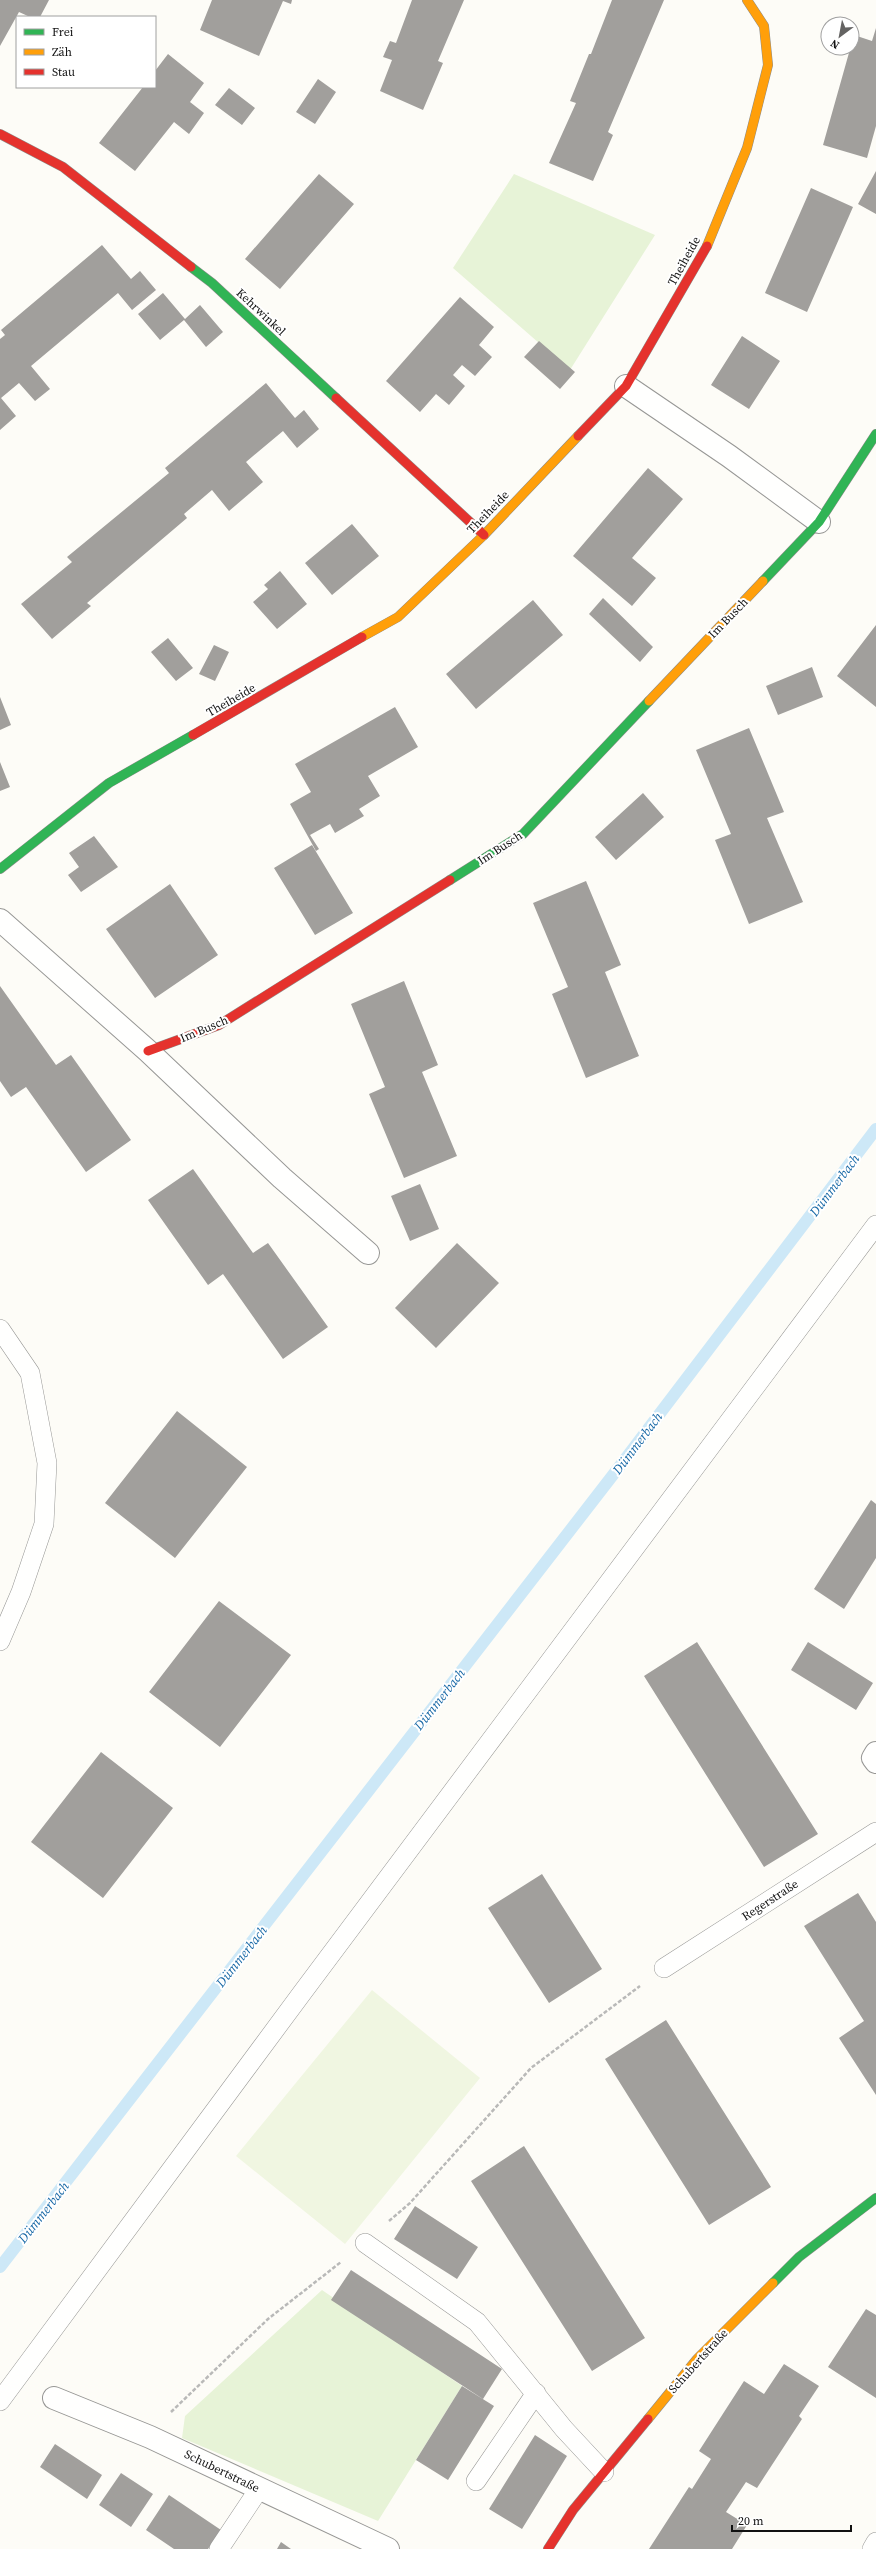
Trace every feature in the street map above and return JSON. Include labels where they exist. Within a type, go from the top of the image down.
[{"type":"street","name":"Theiheide","points":[[0,869],[109,784],[398,617],[484,535],[626,386],[708,243],[747,148],[768,65],[764,26],[747,0]]},
{"type":"street","name":"Kehrwinkel","points":[[0,134],[63,167],[212,283],[484,535]]},
{"type":"street","points":[[626,386],[729,456],[819,522]]},
{"type":"street","name":"Im Busch","points":[[148,1051],[219,1025],[523,834],[819,522],[876,434]]},
{"type":"street","points":[[0,920],[148,1051],[282,1178],[368,1253]]},
{"type":"street","points":[[876,1753],[873,1758],[876,1762]]},
{"type":"street","name":"Schubertstraße","points":[[548,2549],[573,2510],[697,2359],[799,2258],[876,2198]]},
{"type":"street","name":"Schubertstraße","points":[[54,2398],[150,2437],[388,2549]]},
{"type":"lane","points":[[0,2401],[302,1993],[876,1225]]},
{"type":"lane","points":[[0,1329],[30,1373],[47,1463],[44,1524],[21,1592],[0,1641]]},
{"type":"lane","name":"Regerstraße","points":[[664,1968],[876,1832]]},
{"type":"lane","points":[[365,2243],[477,2322],[564,2429],[604,2472]]},
{"type":"lane","points":[[476,2481],[536,2393]]},
{"type":"lane","points":[[219,2549],[259,2489]]},
{"type":"lane","points":[[872,2549],[876,2542]]},
{"type":"path","points":[[150,2437],[182,2399],[268,2318],[365,2243],[410,2202],[531,2068],[664,1968]]},
{"type":"green space","points":[[514,174],[655,235],[570,370],[453,268]]},
{"type":"green space","points":[[372,1990],[480,2078],[345,2244],[236,2156]]},
{"type":"green space","points":[[322,2290],[462,2386],[378,2521],[182,2438],[185,2416]]},
{"type":"building","points":[[0,0],[49,0],[41,16],[28,16],[19,12],[0,46]]},
{"type":"building","points":[[212,0],[292,0],[291,4],[283,1],[259,56],[200,30]]},
{"type":"building","points":[[412,0],[464,0],[438,61],[443,63],[423,110],[380,91],[392,60],[383,57],[390,41],[396,43]]},
{"type":"building","points":[[612,0],[664,0],[608,132],[613,135],[593,181],[549,163],[576,103],[570,101],[589,54],[591,54]]},
{"type":"building","points":[[876,28],[876,126],[867,158],[823,145],[848,56],[860,56],[860,37],[872,41]]},
{"type":"building","points":[[168,54],[204,83],[190,102],[204,113],[189,134],[174,122],[135,171],[99,143],[142,88],[156,88],[156,70]]},
{"type":"building","points":[[318,79],[336,92],[315,124],[296,112]]},
{"type":"building","points":[[229,88],[255,108],[242,125],[215,105]]},
{"type":"building","points":[[876,171],[876,214],[858,204]]},
{"type":"building","points":[[319,174],[354,204],[280,289],[245,259]]},
{"type":"building","points":[[811,188],[853,207],[807,312],[765,293]]},
{"type":"building","points":[[102,245],[131,279],[140,271],[156,290],[132,310],[118,293],[31,366],[50,389],[35,401],[19,383],[1,398],[16,416],[0,430],[0,339],[5,335],[1,330]]},
{"type":"building","points":[[163,293],[185,319],[200,305],[223,332],[206,347],[184,320],[160,340],[138,314]]},
{"type":"building","points":[[460,297],[494,327],[479,345],[492,357],[475,376],[462,365],[453,375],[465,386],[449,405],[436,394],[420,412],[386,381]]},
{"type":"building","points":[[742,336],[780,361],[749,409],[711,385]]},
{"type":"building","points":[[539,341],[575,372],[560,389],[524,357]]},
{"type":"building","points":[[266,383],[295,418],[304,410],[319,429],[297,448],[283,431],[246,462],[263,482],[229,511],[212,490],[184,514],[187,518],[87,603],[91,606],[52,639],[21,604],[72,562],[67,557],[169,473],[165,468]]},
{"type":"building","points":[[648,468],[683,499],[632,558],[656,578],[632,606],[573,556]]},
{"type":"building","points":[[352,524],[379,556],[332,595],[305,563]]},
{"type":"building","points":[[280,571],[307,604],[277,629],[253,602],[268,589],[264,585]]},
{"type":"building","points":[[603,598],[653,647],[640,662],[589,614]]},
{"type":"building","points":[[533,600],[563,635],[476,709],[446,674]]},
{"type":"building","points":[[876,625],[876,707],[837,676]]},
{"type":"building","points":[[168,638],[193,668],[176,681],[151,652]]},
{"type":"building","points":[[214,645],[229,652],[215,681],[199,674]]},
{"type":"building","points":[[812,667],[823,697],[778,715],[766,686]]},
{"type":"building","points":[[0,697],[11,725],[0,730]]},
{"type":"building","points":[[395,707],[418,747],[368,776],[380,796],[359,809],[364,816],[335,833],[330,824],[310,835],[319,849],[316,851],[290,804],[311,792],[295,764]]},
{"type":"building","points":[[749,728],[784,812],[767,818],[803,902],[749,924],[715,840],[731,834],[696,750]]},
{"type":"building","points":[[0,762],[10,787],[0,791]]},
{"type":"building","points":[[643,793],[664,817],[616,860],[595,837]]},
{"type":"building","points":[[94,836],[118,867],[81,892],[68,875],[79,867],[69,853]]},
{"type":"building","points":[[312,845],[353,913],[315,935],[274,868]]},
{"type":"building","points":[[586,881],[621,965],[605,972],[639,1056],[586,1078],[552,994],[568,987],[533,903]]},
{"type":"building","points":[[170,884],[218,955],[155,998],[106,929]]},
{"type":"building","points":[[404,981],[438,1065],[422,1072],[457,1156],[404,1178],[369,1094],[385,1087],[351,1004]]},
{"type":"building","points":[[0,986],[56,1065],[71,1055],[131,1140],[86,1172],[26,1087],[11,1097],[0,1081]]},
{"type":"building","points":[[193,1169],[253,1253],[268,1243],[328,1327],[283,1359],[223,1274],[208,1285],[148,1200]]},
{"type":"building","points":[[420,1184],[439,1229],[410,1241],[391,1196]]},
{"type":"building","points":[[457,1243],[499,1283],[436,1348],[395,1308]]},
{"type":"building","points":[[177,1411],[247,1467],[175,1558],[105,1503]]},
{"type":"building","points":[[871,1500],[876,1504],[876,1558],[844,1609],[814,1589]]},
{"type":"building","points":[[219,1601],[291,1655],[220,1747],[149,1692]]},
{"type":"building","points":[[697,1642],[818,1834],[764,1867],[644,1676]]},
{"type":"building","points":[[808,1642],[873,1683],[856,1710],[791,1670]]},
{"type":"building","points":[[101,1752],[173,1808],[103,1898],[31,1842]]},
{"type":"building","points":[[542,1874],[602,1969],[549,2003],[488,1908]]},
{"type":"building","points":[[858,1893],[876,1922],[876,2095],[839,2038],[864,2021],[804,1926]]},
{"type":"building","points":[[666,2020],[771,2187],[709,2225],[605,2059]]},
{"type":"building","points":[[524,2146],[645,2338],[592,2371],[471,2181]]},
{"type":"building","points":[[415,2206],[478,2247],[457,2279],[394,2239]]},
{"type":"building","points":[[351,2270],[502,2369],[483,2399],[331,2300]]},
{"type":"building","points":[[866,2309],[876,2315],[876,2398],[828,2367]]},
{"type":"building","points":[[784,2364],[819,2386],[799,2416],[802,2419],[757,2488],[746,2482],[726,2512],[747,2525],[732,2549],[649,2549],[689,2487],[692,2489],[711,2459],[699,2451],[744,2381],[764,2394]]},
{"type":"building","points":[[462,2386],[494,2406],[448,2480],[416,2460]]},
{"type":"building","points":[[535,2435],[567,2456],[522,2529],[489,2509]]},
{"type":"building","points":[[55,2444],[102,2475],[87,2499],[40,2467]]},
{"type":"building","points":[[121,2473],[153,2494],[131,2527],[99,2505]]},
{"type":"building","points":[[169,2495],[221,2530],[208,2549],[174,2549],[146,2530]]},
{"type":"building","points":[[281,2542],[291,2549],[277,2549]]},
{"type":"waterway","name":"Dümmerbach","points":[[0,2267],[623,1462],[876,1129]]},
{"type":"traffic: fast","points":[[191,267],[212,283],[336,398]]},
{"type":"traffic: fast","points":[[763,581],[819,522],[876,434]]},
{"type":"traffic: fast","points":[[450,880],[523,834],[649,701]]},
{"type":"traffic: fast","points":[[0,869],[109,783],[193,735]]},
{"type":"traffic: fast","points":[[773,2283],[799,2257],[876,2198]]},
{"type":"traffic: slow","points":[[707,246],[747,148],[768,65],[764,26],[747,0]]},
{"type":"traffic: slow","points":[[362,637],[398,617],[484,535],[578,436]]},
{"type":"traffic: slow","points":[[649,701],[763,581]]},
{"type":"traffic: slow","points":[[648,2419],[697,2359],[773,2283]]},
{"type":"traffic: jam","points":[[0,134],[63,167],[191,267]]},
{"type":"traffic: jam","points":[[578,436],[626,386],[707,246]]},
{"type":"traffic: jam","points":[[336,398],[484,535]]},
{"type":"traffic: jam","points":[[193,735],[362,637]]},
{"type":"traffic: jam","points":[[148,1051],[219,1025],[450,880]]},
{"type":"traffic: jam","points":[[548,2549],[573,2510],[648,2419]]}]
